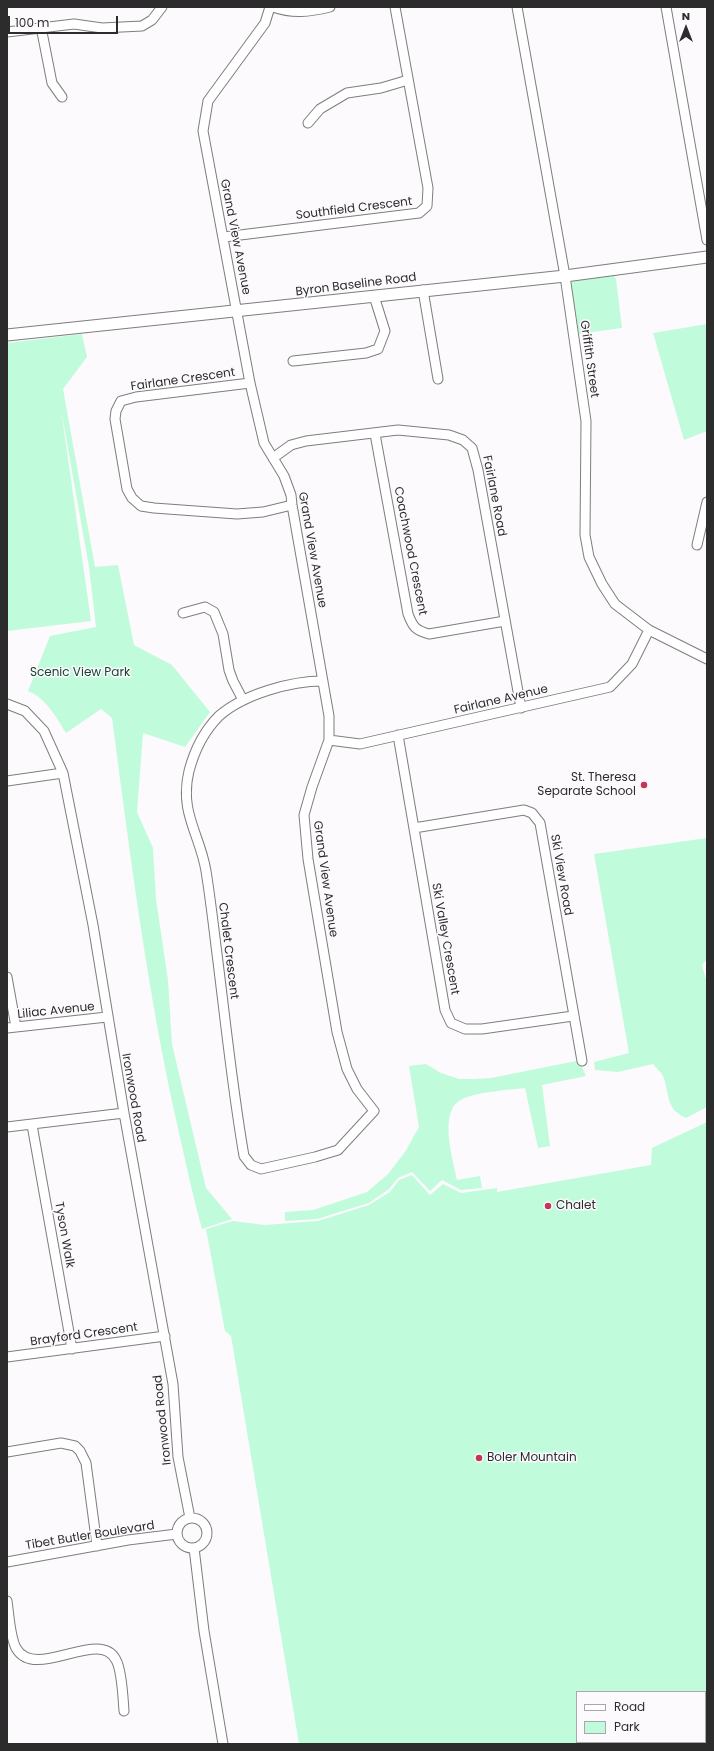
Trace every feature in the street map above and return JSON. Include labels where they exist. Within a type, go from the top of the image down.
[{"type":"main road","name":"Byron Baseline Road","points":[[7,335],[565,276],[707,257]]},
{"type":"street","points":[[7,32],[74,24],[102,28],[142,26],[152,20],[162,7]]},
{"type":"street","points":[[271,7],[288,12],[315,11],[330,7]]},
{"type":"street","name":"Grand View Avenue","points":[[271,7],[264,23],[208,101],[203,131],[238,311],[250,383],[264,443],[284,476],[291,495],[329,716],[330,740],[312,787],[304,815],[308,859],[337,1032],[347,1069],[357,1089],[374,1111]]},
{"type":"street","name":"Southfield Crescent","points":[[224,237],[419,213],[427,206],[428,188],[395,7]]},
{"type":"street","name":"Griffith Street","points":[[517,7],[565,276],[586,421],[585,535],[589,557],[602,584],[615,604],[649,630],[707,659]]},
{"type":"street","points":[[666,7],[707,240]]},
{"type":"street","points":[[41,27],[52,83],[62,97]]},
{"type":"street","points":[[308,123],[320,109],[347,93],[381,88],[408,80]]},
{"type":"street","points":[[423,290],[438,379]]},
{"type":"street","points":[[293,361],[366,352],[378,349],[385,331],[374,296]]},
{"type":"street","name":"Fairlane Crescent","points":[[250,383],[136,397],[121,401],[116,411],[115,419],[127,489],[132,498],[140,506],[154,508],[237,514],[263,512],[292,505]]},
{"type":"street","name":"Fairlane Road","points":[[273,458],[290,445],[306,441],[375,434],[398,430],[449,435],[463,440],[472,448],[478,470],[521,708]]},
{"type":"street","name":"Coachwood Crescent","points":[[375,434],[408,614],[412,624],[418,631],[429,634],[505,621]]},
{"type":"street","points":[[697,545],[707,502]]},
{"type":"street","points":[[183,613],[205,607],[214,612],[223,634],[232,681],[243,700]]},
{"type":"street","name":"Fairlane Avenue","points":[[330,740],[360,744],[610,687],[632,664],[649,630]]},
{"type":"street","name":"Chalet Crescent","points":[[323,681],[306,682],[273,689],[243,700],[219,716],[202,738],[189,772],[186,799],[188,817],[206,870],[244,1156],[251,1166],[261,1169],[316,1157],[338,1150],[374,1111]]},
{"type":"street","name":"Ironwood Road","points":[[7,704],[25,711],[44,731],[63,773],[93,925],[107,1017],[165,1336],[175,1397],[178,1457],[190,1518]]},
{"type":"street","name":"Ski Valley Crescent","points":[[398,735],[445,1010],[451,1023],[465,1029],[573,1016]]},
{"type":"street","points":[[7,781],[63,773]]},
{"type":"street","name":"Ski View Road","points":[[414,828],[524,810],[532,813],[540,823],[582,1062]]},
{"type":"street","points":[[7,977],[11,1028]]},
{"type":"street","name":"Liliac Avenue","points":[[11,1028],[107,1017]]},
{"type":"street","points":[[7,1127],[124,1113]]},
{"type":"street","name":"Tyson Walk","points":[[32,1125],[72,1349]]},
{"type":"street","name":"Brayford Crescent","points":[[7,1357],[165,1336]]},
{"type":"street","points":[[7,1452],[61,1443],[74,1446],[80,1451],[86,1463],[97,1546]]},
{"type":"street","points":[[190,1518],[201,1522],[207,1532],[203,1543],[194,1548],[184,1546],[178,1540],[177,1534],[181,1523],[190,1518]]},
{"type":"street","name":"Tibet Butler Boulevard","points":[[7,1562],[177,1534]]},
{"type":"street","points":[[194,1548],[204,1631],[223,1744]]},
{"type":"street","points":[[7,1601],[14,1643],[18,1651],[25,1657],[39,1660],[97,1649],[109,1651],[113,1655],[118,1666],[124,1711]]},
{"type":"green space","points":[[614,275],[616,279],[622,328],[579,334],[571,285],[573,281],[576,279]]},
{"type":"green space","points":[[707,324],[707,431],[684,440],[653,333]]},
{"type":"green space","name":"Scenic View Park","points":[[82,334],[87,357],[63,389],[95,567],[118,565],[134,645],[172,665],[210,712],[185,747],[143,733],[137,812],[153,848],[156,899],[168,980],[172,1044],[206,1188],[232,1219],[202,1229],[166,1074],[148,973],[112,718],[101,709],[66,733],[45,703],[40,698],[28,691],[50,636],[96,627],[89,567],[61,409],[91,621],[7,631],[7,343]]},
{"type":"green space","points":[[707,838],[707,959],[702,965],[707,983],[707,1107],[686,1118],[679,1114],[671,1106],[663,1076],[653,1064],[618,1072],[595,1070],[594,1062],[629,1053],[594,854]]},
{"type":"green space","points":[[576,1061],[580,1063],[586,1076],[542,1085],[550,1146],[538,1148],[525,1088],[472,1095],[459,1101],[453,1107],[450,1116],[449,1138],[457,1180],[480,1176],[482,1188],[461,1190],[442,1180],[430,1191],[412,1172],[398,1178],[389,1189],[369,1203],[317,1219],[285,1221],[285,1212],[313,1210],[367,1192],[388,1174],[405,1152],[419,1127],[409,1066],[426,1064],[441,1073],[459,1079],[474,1079],[491,1078]]},
{"type":"green space","name":"Boler Mountain","points":[[707,1122],[707,1744],[299,1744],[231,1336],[225,1331],[206,1229],[233,1221],[265,1225],[318,1221],[369,1205],[390,1192],[399,1180],[412,1175],[430,1195],[443,1184],[461,1193],[497,1188],[497,1192],[651,1165],[652,1148]]},
{"type":"place","name":"St. Theresa Separate School","points":[[644,785]]},
{"type":"place","name":"Chalet","points":[[548,1206]]},
{"type":"place","name":"Boler Mountain","points":[[479,1458]]}]
